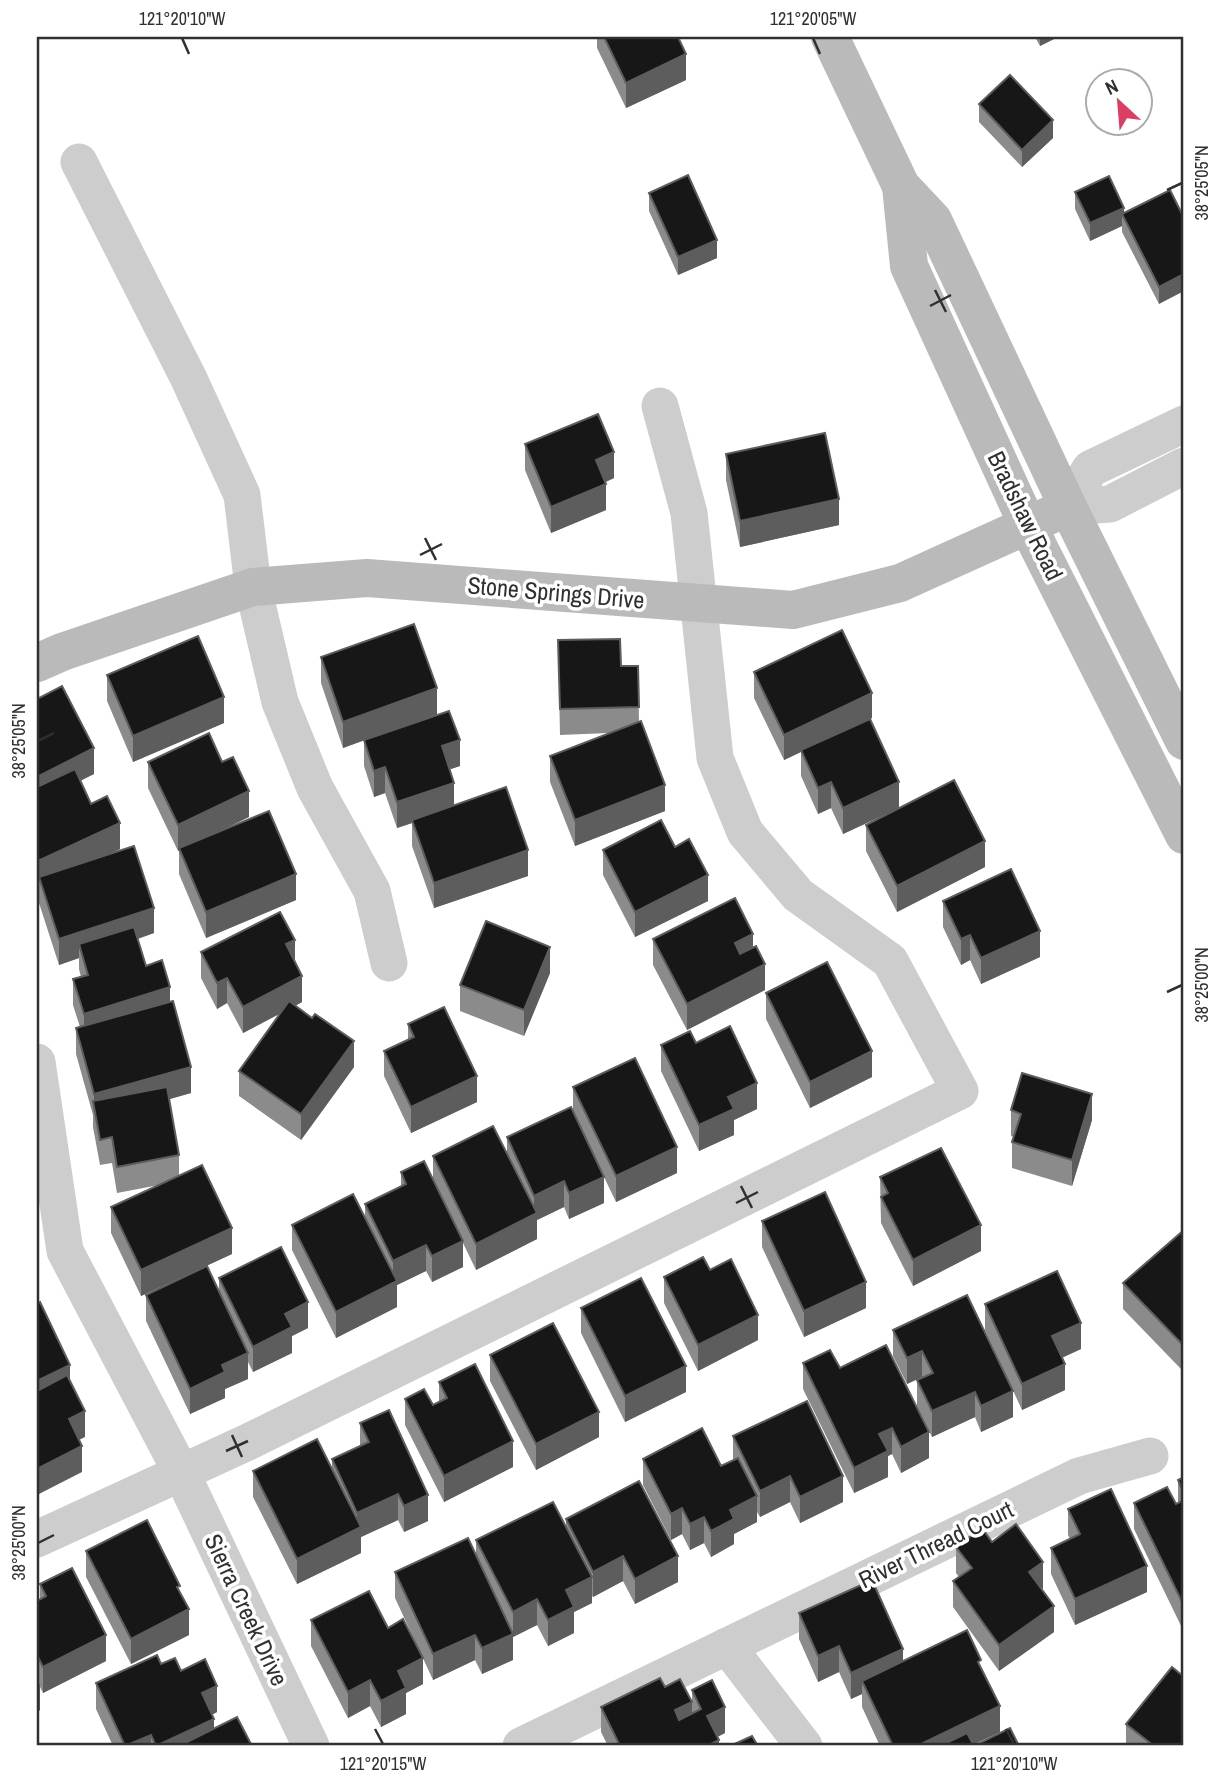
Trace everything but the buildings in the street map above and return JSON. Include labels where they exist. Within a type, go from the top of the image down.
[{"type":"main road","name":"Bradshaw Road","points":[[830,37],[901,186],[933,220],[1068,507],[1184,741]]},
{"type":"main road","name":"Bradshaw Road","points":[[901,186],[909,266],[1028,526],[1184,835]]},
{"type":"main road","name":"Stone Springs Drive","points":[[37,663],[253,587],[367,578],[793,610],[900,583],[1068,507]]},
{"type":"street","points":[[79,162],[189,379],[242,495],[253,587],[280,702],[315,788],[372,891],[389,963]]},
{"type":"street","points":[[37,1539],[181,1472],[960,1091],[890,961],[798,895],[745,832],[715,758],[689,513],[660,406]]},
{"type":"street","points":[[1068,507],[1090,469],[1184,424]]},
{"type":"street","points":[[1068,507],[1110,504],[1184,466]]},
{"type":"street","name":"Sierra Creek Drive","points":[[37,1062],[65,1251],[181,1472],[311,1746]]},
{"type":"street","name":"River Thread Court","points":[[521,1746],[1079,1476],[1150,1456]]},
{"type":"street","points":[[727,1646],[804,1746]]}]
